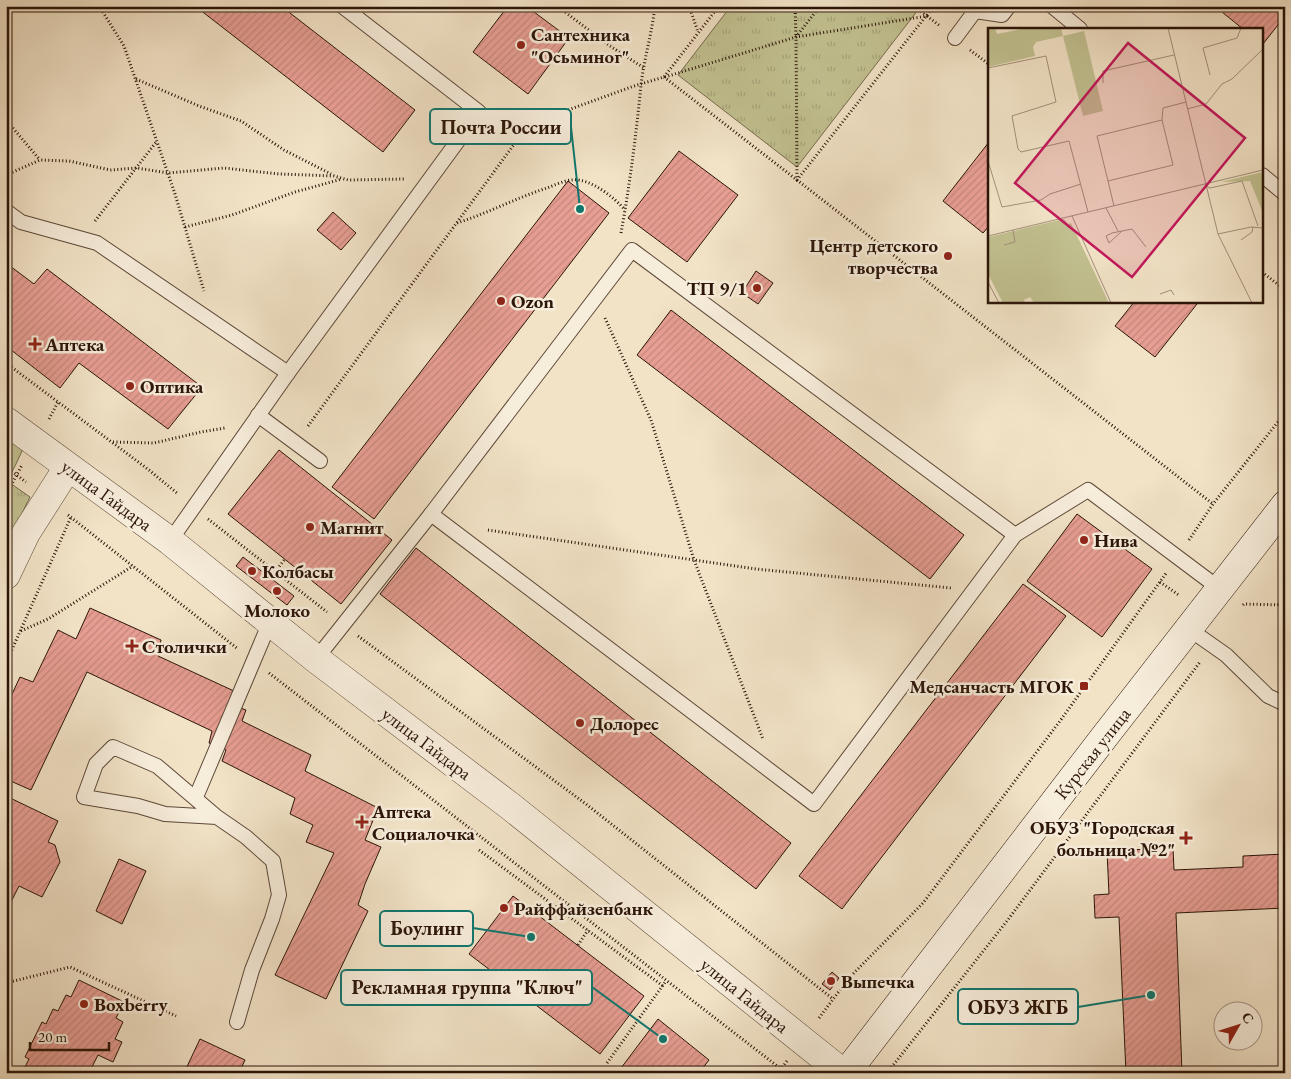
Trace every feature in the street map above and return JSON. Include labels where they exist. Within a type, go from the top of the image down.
[{"type":"street","name":"улица Гайдара","points":[[6,421],[170,541],[316,659],[510,806],[842,1073]]},
{"type":"street","points":[[6,575],[26,533],[68,467]]},
{"type":"street","name":"Курская улица","points":[[846,1073],[1285,505]]},
{"type":"lane","points":[[170,541],[288,374],[479,112],[342,6]]},
{"type":"lane","points":[[955,38],[976,11],[1002,15],[1008,6]]},
{"type":"lane","points":[[1052,6],[1079,28]]},
{"type":"lane","points":[[1264,177],[1285,194]]},
{"type":"lane","points":[[6,211],[21,222],[97,243],[288,374]]},
{"type":"lane","points":[[316,659],[431,514],[632,250],[1015,534]]},
{"type":"lane","points":[[255,420],[296,443],[320,461]]},
{"type":"lane","points":[[431,514],[814,804],[1015,534],[1088,490],[1220,589]]},
{"type":"lane","points":[[196,797],[270,622]]},
{"type":"lane","points":[[1189,629],[1226,655],[1268,696],[1285,704]]},
{"type":"lane","points":[[217,817],[165,814],[138,806],[84,797],[96,764],[113,747],[157,766],[273,861],[279,895],[272,919],[252,970],[237,1022]]},
{"type":"path","points":[[99,6],[124,46],[168,173],[214,322]]},
{"type":"path","points":[[557,6],[610,46],[644,68]]},
{"type":"path","points":[[620,236],[638,124],[644,68],[652,30],[654,6]]},
{"type":"path","points":[[689,6],[698,33]]},
{"type":"path","points":[[664,77],[719,6]]},
{"type":"path","points":[[794,6],[797,180]]},
{"type":"path","points":[[796,37],[820,6]]},
{"type":"path","points":[[914,6],[927,16]]},
{"type":"path","points":[[797,180],[934,6]]},
{"type":"path","points":[[479,112],[557,114],[642,84],[796,37],[927,16]]},
{"type":"path","points":[[664,77],[1213,504]]},
{"type":"path","points":[[136,79],[199,106],[241,121],[284,150],[342,179]]},
{"type":"path","points":[[479,112],[517,140]]},
{"type":"path","points":[[296,443],[537,114]]},
{"type":"path","points":[[6,120],[40,160]]},
{"type":"path","points":[[82,238],[157,141]]},
{"type":"path","points":[[6,175],[40,160],[68,161],[110,170],[136,168],[168,173],[224,168],[279,174],[334,176]]},
{"type":"path","points":[[185,227],[232,215],[295,192],[342,179],[429,180]]},
{"type":"path","points":[[456,223],[500,207],[519,197],[574,179],[593,185],[616,199],[625,211]]},
{"type":"path","points":[[1264,274],[1285,290]]},
{"type":"path","points":[[596,298],[651,420],[694,560],[778,776]]},
{"type":"path","points":[[6,363],[150,470],[343,625],[586,804],[833,999]]},
{"type":"path","points":[[6,468],[779,1071],[849,978],[922,903],[1128,628],[1213,504],[1285,413]]},
{"type":"path","points":[[112,442],[154,443],[255,420]]},
{"type":"path","points":[[6,663],[71,517]]},
{"type":"path","points":[[443,524],[756,569],[973,590]]},
{"type":"path","points":[[275,572],[285,559]]},
{"type":"path","points":[[20,632],[48,619],[133,566]]},
{"type":"path","points":[[1278,605],[1285,596]]},
{"type":"path","points":[[1240,610],[1244,604],[1285,605]]},
{"type":"path","points":[[887,1073],[1007,921],[1213,646]]},
{"type":"path","points":[[479,850],[663,986]]},
{"type":"path","points":[[578,945],[588,930]]},
{"type":"path","points":[[6,983],[70,967],[176,1016]]},
{"type":"path","points":[[607,1063],[666,981]]},
{"type":"green space","points":[[731,6],[921,6],[797,167],[678,75]]},
{"type":"green space","points":[[6,430],[16,438],[22,451],[7,481],[30,497],[6,546]]},
{"type":"building","points":[[195,6],[281,6],[415,110],[383,152]]},
{"type":"building","name":"Сантехника \"Осьминог\"","points":[[508,6],[526,6],[569,38],[528,94],[473,52]]},
{"type":"building","points":[[1226,6],[1285,6],[1285,16],[1264,43],[1264,28],[1242,28],[1222,12]]},
{"type":"building","points":[[988,143],[988,227],[983,233],[943,201]]},
{"type":"building","points":[[679,151],[738,195],[687,262],[628,218]]},
{"type":"building","points":[[568,181],[609,213],[374,519],[332,487]]},
{"type":"building","points":[[333,212],[356,233],[341,250],[317,230]]},
{"type":"building","points":[[6,263],[34,284],[47,269],[202,387],[168,429],[79,363],[60,388],[6,346]]},
{"type":"building","name":"ТП 9/1","points":[[756,271],[773,283],[758,304],[742,293]]},
{"type":"building","points":[[1134,302],[1195,302],[1197,304],[1155,357],[1115,326]]},
{"type":"building","points":[[671,310],[964,535],[930,579],[637,355]]},
{"type":"building","name":"Магнит","points":[[279,450],[392,540],[341,604],[228,514]]},
{"type":"building","points":[[1077,514],[1152,569],[1102,637],[1027,581]]},
{"type":"building","points":[[416,548],[791,843],[756,889],[380,594]]},
{"type":"building","points":[[243,557],[294,596],[287,605],[236,566]]},
{"type":"building","points":[[1023,584],[1066,616],[842,909],[799,876]]},
{"type":"building","points":[[90,608],[161,640],[158,656],[234,691],[230,704],[246,710],[242,721],[311,755],[305,771],[378,808],[365,840],[381,847],[358,905],[368,911],[326,999],[275,975],[334,853],[306,842],[313,825],[290,814],[295,798],[222,761],[226,750],[209,743],[212,731],[87,672],[31,790],[6,779],[6,707],[20,677],[33,682],[58,630],[76,639]]},
{"type":"building","points":[[6,796],[58,821],[48,842],[55,845],[60,862],[42,897],[19,886],[6,912]]},
{"type":"building","points":[[1173,848],[1174,870],[1243,867],[1243,856],[1285,854],[1285,908],[1176,913],[1182,1073],[1126,1073],[1119,917],[1095,918],[1094,895],[1109,894],[1107,851]]},
{"type":"building","points":[[119,859],[146,871],[122,924],[96,911]]},
{"type":"building","points":[[513,896],[644,996],[600,1054],[469,954]]},
{"type":"building","name":"Выпечка","points":[[832,972],[839,978],[830,990],[822,984]]},
{"type":"building","points":[[79,980],[124,1002],[116,1018],[123,1022],[115,1039],[122,1042],[113,1062],[98,1055],[89,1073],[22,1073],[29,1059],[25,1057],[42,1022],[46,1024],[53,1009],[58,1011],[66,995],[71,997]]},
{"type":"building","points":[[658,1019],[709,1060],[699,1073],[618,1072]]},
{"type":"building","points":[[200,1039],[245,1060],[239,1073],[184,1073]]},
{"type":"place","name":"Сантехника \"Осьминог\"","points":[[521,45]]},
{"type":"place","name":"Почта России","points":[[580,209]]},
{"type":"place","name":"Центр детского творчества","points":[[948,256]]},
{"type":"place","name":"ТП 9/1","points":[[757,288]]},
{"type":"place","name":"Ozon","points":[[501,301]]},
{"type":"place","name":"Аптека","points":[[35,344]]},
{"type":"place","name":"Оптика","points":[[130,386]]},
{"type":"place","name":"Магнит","points":[[310,527]]},
{"type":"place","name":"Нива","points":[[1084,540]]},
{"type":"place","name":"Колбасы","points":[[252,571]]},
{"type":"place","name":"Молоко","points":[[277,591]]},
{"type":"place","name":"Столички","points":[[132,646]]},
{"type":"place","name":"Медсанчасть МГОК","points":[[1084,686]]},
{"type":"place","name":"Долорес","points":[[580,723]]},
{"type":"place","name":"Аптека Социалочка","points":[[362,822]]},
{"type":"place","name":"ОБУЗ \"Городская больница №2\"","points":[[1186,838]]},
{"type":"place","name":"Райффайзенбанк","points":[[504,908]]},
{"type":"place","name":"Боулинг","points":[[531,937]]},
{"type":"place","name":"Выпечка","points":[[831,981]]},
{"type":"place","name":"ОБУЗ ЖГБ","points":[[1151,995]]},
{"type":"place","name":"Boxberry","points":[[84,1004]]},
{"type":"place","name":"Рекламная группа \"Ключ\"","points":[[663,1039]]}]
